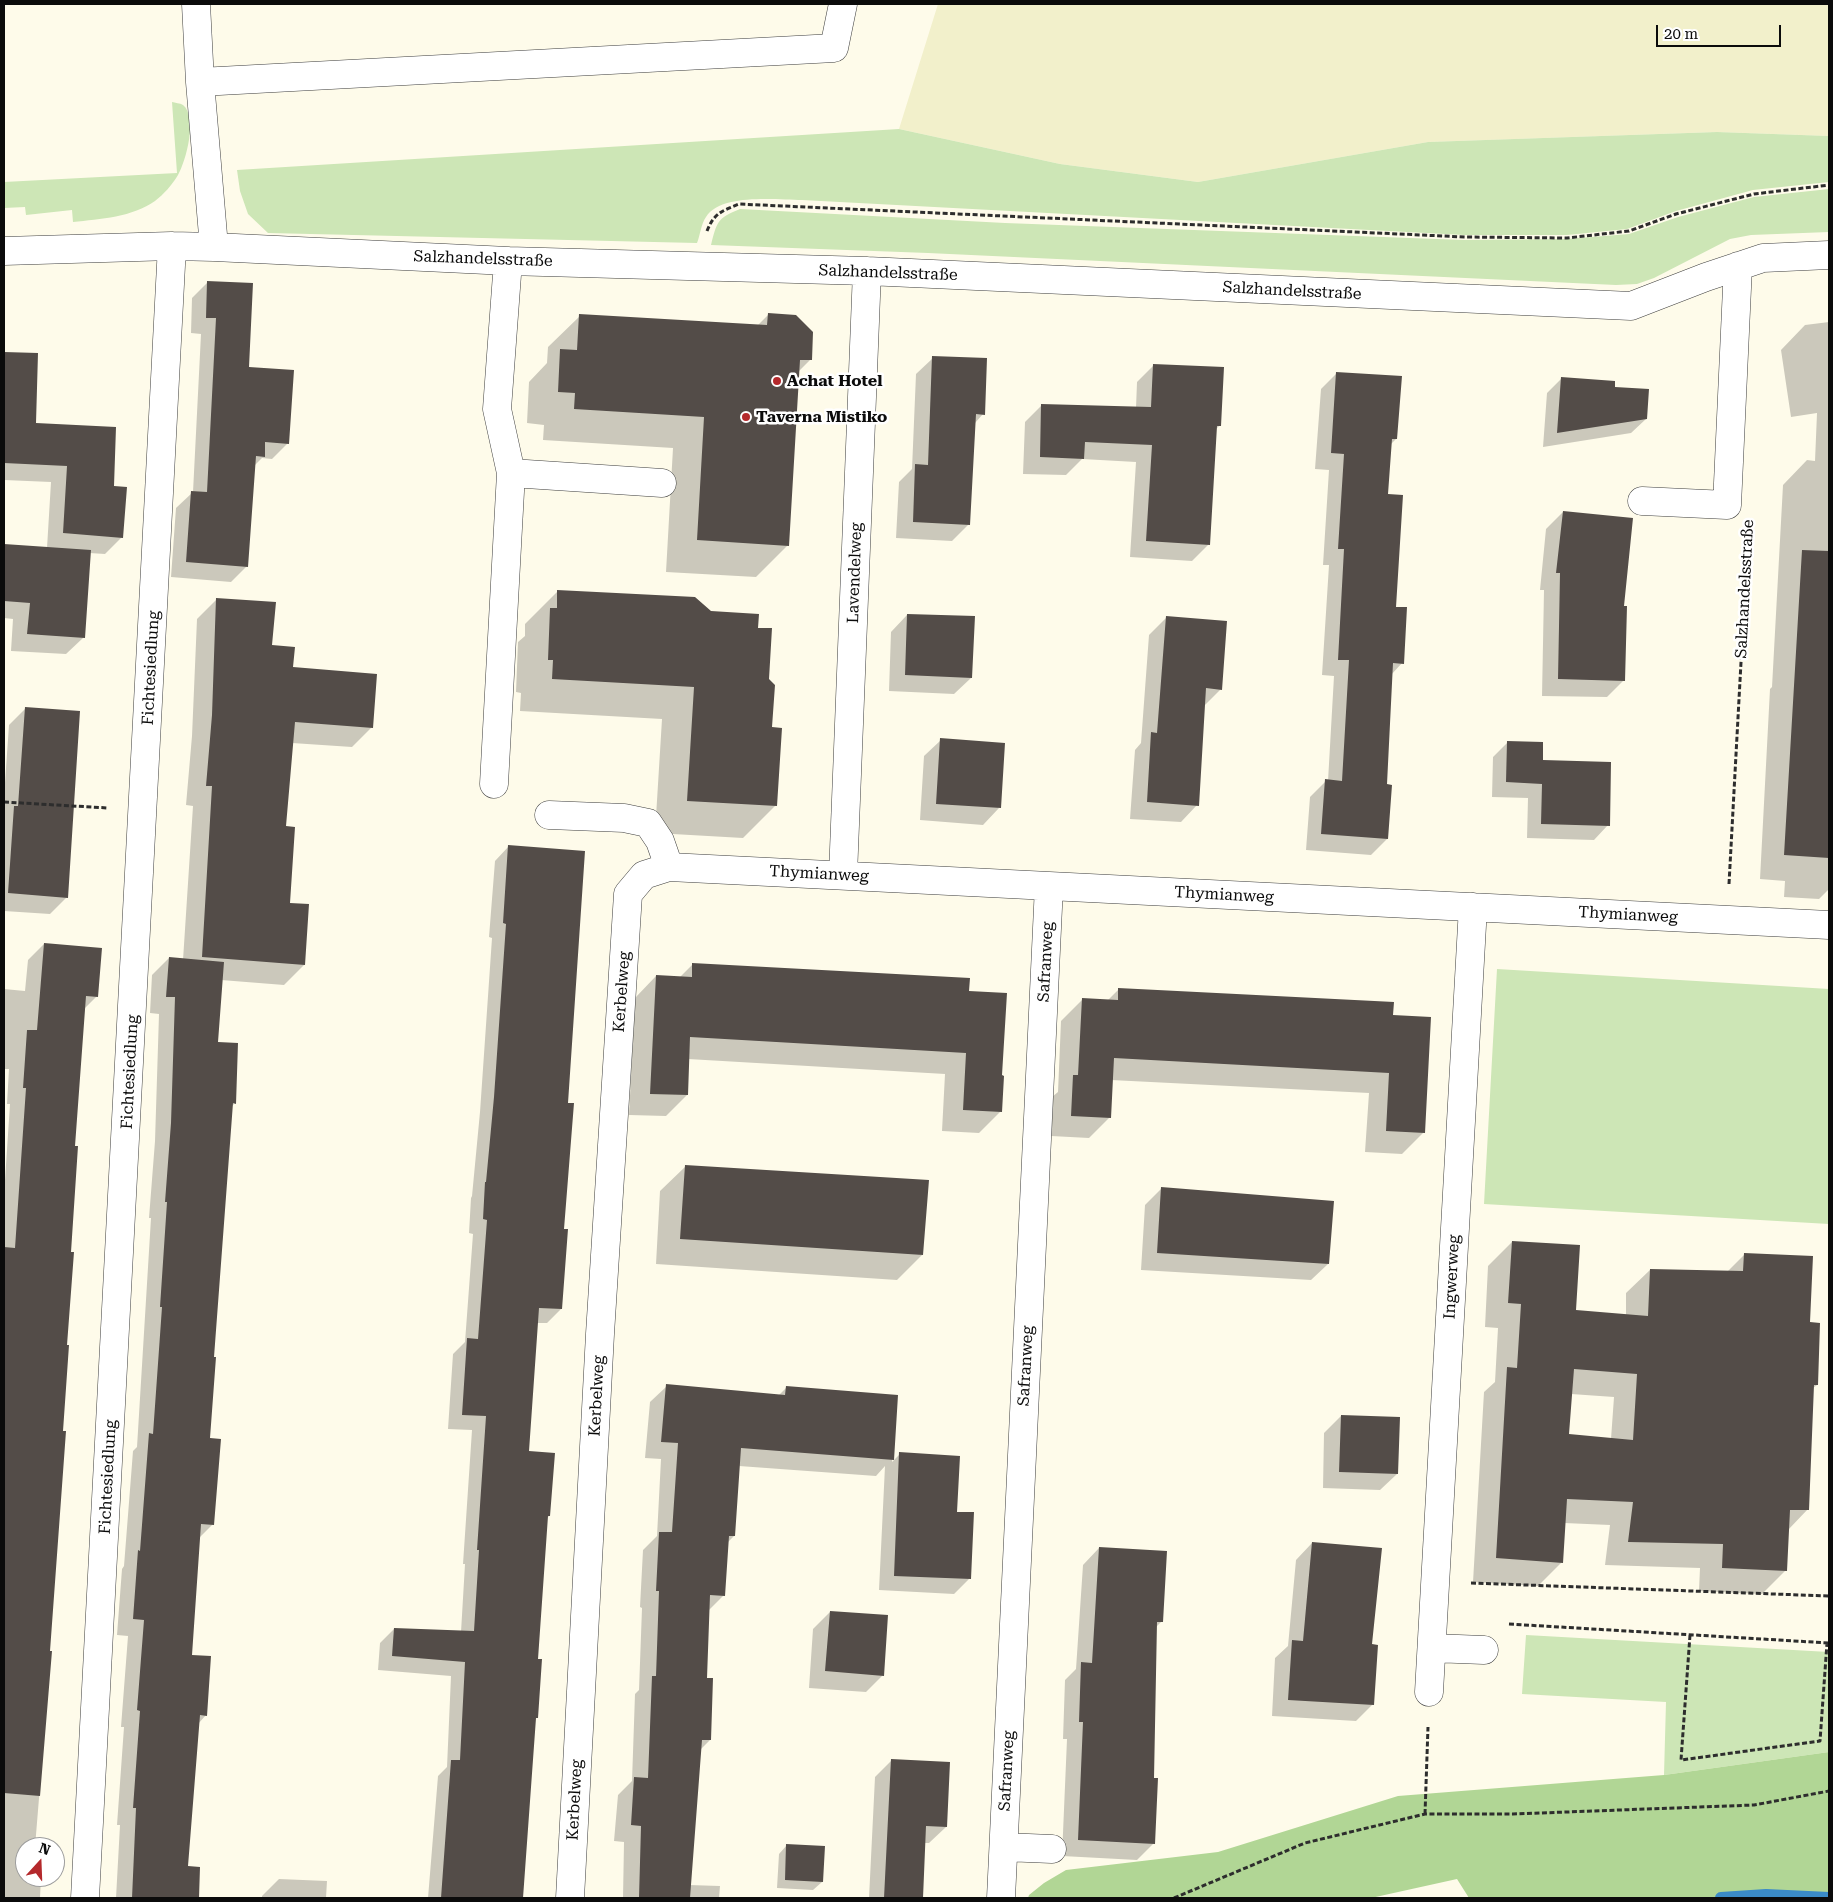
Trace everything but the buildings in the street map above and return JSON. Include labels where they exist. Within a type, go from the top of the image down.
[{"type":"street","points":[[196,4],[200,82],[214,247]]},
{"type":"street","points":[[200,82],[834,48],[843,4]]},
{"type":"street","name":"Salzhandelsstraße","points":[[4,251],[172,246],[214,247],[508,261],[868,271],[1631,306],[1763,258],[1829,255]]},
{"type":"street","name":"Fichtesiedlung","points":[[85,1898],[172,246]]},
{"type":"street","points":[[494,784],[511,473],[497,409],[508,261]]},
{"type":"street","points":[[1642,501],[1727,505],[1738,266]]},
{"type":"street","name":"Lavendelweg","points":[[843,875],[868,271]]},
{"type":"street","points":[[511,473],[662,483]]},
{"type":"street","points":[[549,815],[624,818],[648,823],[660,841],[669,867]]},
{"type":"street","name":"Thymianweg","points":[[628,894],[644,875],[669,867],[1829,925]]},
{"type":"street","name":"Safranweg","points":[[1001,1898],[1049,886]]},
{"type":"street","name":"Kerbelweg","points":[[570,1898],[600,1334],[628,894]]},
{"type":"street","name":"Ingwerweg","points":[[1429,1692],[1473,907]]},
{"type":"street","points":[[1432,1648],[1484,1650]]},
{"type":"street","points":[[1004,1847],[1052,1849]]},
{"type":"path","points":[[703,267],[705,237],[711,220],[720,212],[739,204],[1465,238],[1567,238],[1629,231],[1676,214],[1754,194],[1829,185]]},
{"type":"path","name":"Salzhandelsstraße","points":[[1727,920],[1748,525]]},
{"type":"path","points":[[4,802],[143,810]]},
{"type":"path","points":[[1435,1582],[1829,1596]]},
{"type":"path","points":[[1507,1624],[1828,1643],[1820,1741],[1681,1760],[1690,1635]]},
{"type":"path","points":[[1425,1814],[1429,1692]]},
{"type":"path","points":[[1174,1898],[1305,1843],[1425,1814],[1513,1814],[1754,1805],[1829,1791]]},
{"type":"shaded area","points":[[938,4],[1829,4],[1829,136],[1717,132],[1428,142],[1198,182],[1060,164],[899,129]]},
{"type":"green space","points":[[172,102],[183,105],[187,111],[190,119],[189,139],[178,175],[168,189],[155,201],[127,214],[73,222],[72,210],[26,215],[25,207],[4,208],[4,182],[177,173]]},
{"type":"green space","points":[[899,129],[1060,164],[1198,182],[1428,142],[1717,132],[1829,136],[1829,182],[1753,190],[1676,211],[1627,229],[1567,235],[1464,235],[765,199],[736,201],[713,209],[704,220],[697,243],[268,233],[248,214],[240,191],[237,170]]},
{"type":"green space","points":[[1829,189],[1829,232],[1751,235],[1730,239],[1654,278],[1637,284],[1616,285],[928,253],[711,245],[717,226],[722,218],[740,209],[1005,223],[1464,240],[1567,239],[1629,234],[1678,217],[1754,197]]},
{"type":"green space","points":[[1497,969],[1829,989],[1829,1224],[1484,1204]]},
{"type":"green space","points":[[1526,1635],[1829,1652],[1829,1752],[1664,1775],[1666,1702],[1522,1694]]},
{"type":"green space","points":[[1829,1752],[1829,1898],[1766,1895],[1721,1898],[1469,1898],[1457,1879],[1371,1898],[1028,1898],[1029,1895],[1044,1883],[1066,1870],[1218,1852],[1398,1796],[1664,1775]]},
{"type":"waterway","points":[[1721,1898],[1766,1895],[1829,1898]]},
{"type":"place","name":"Achat Hotel","points":[[777,381]]},
{"type":"place","name":"Taverna Mistiko","points":[[746,417]]}]
